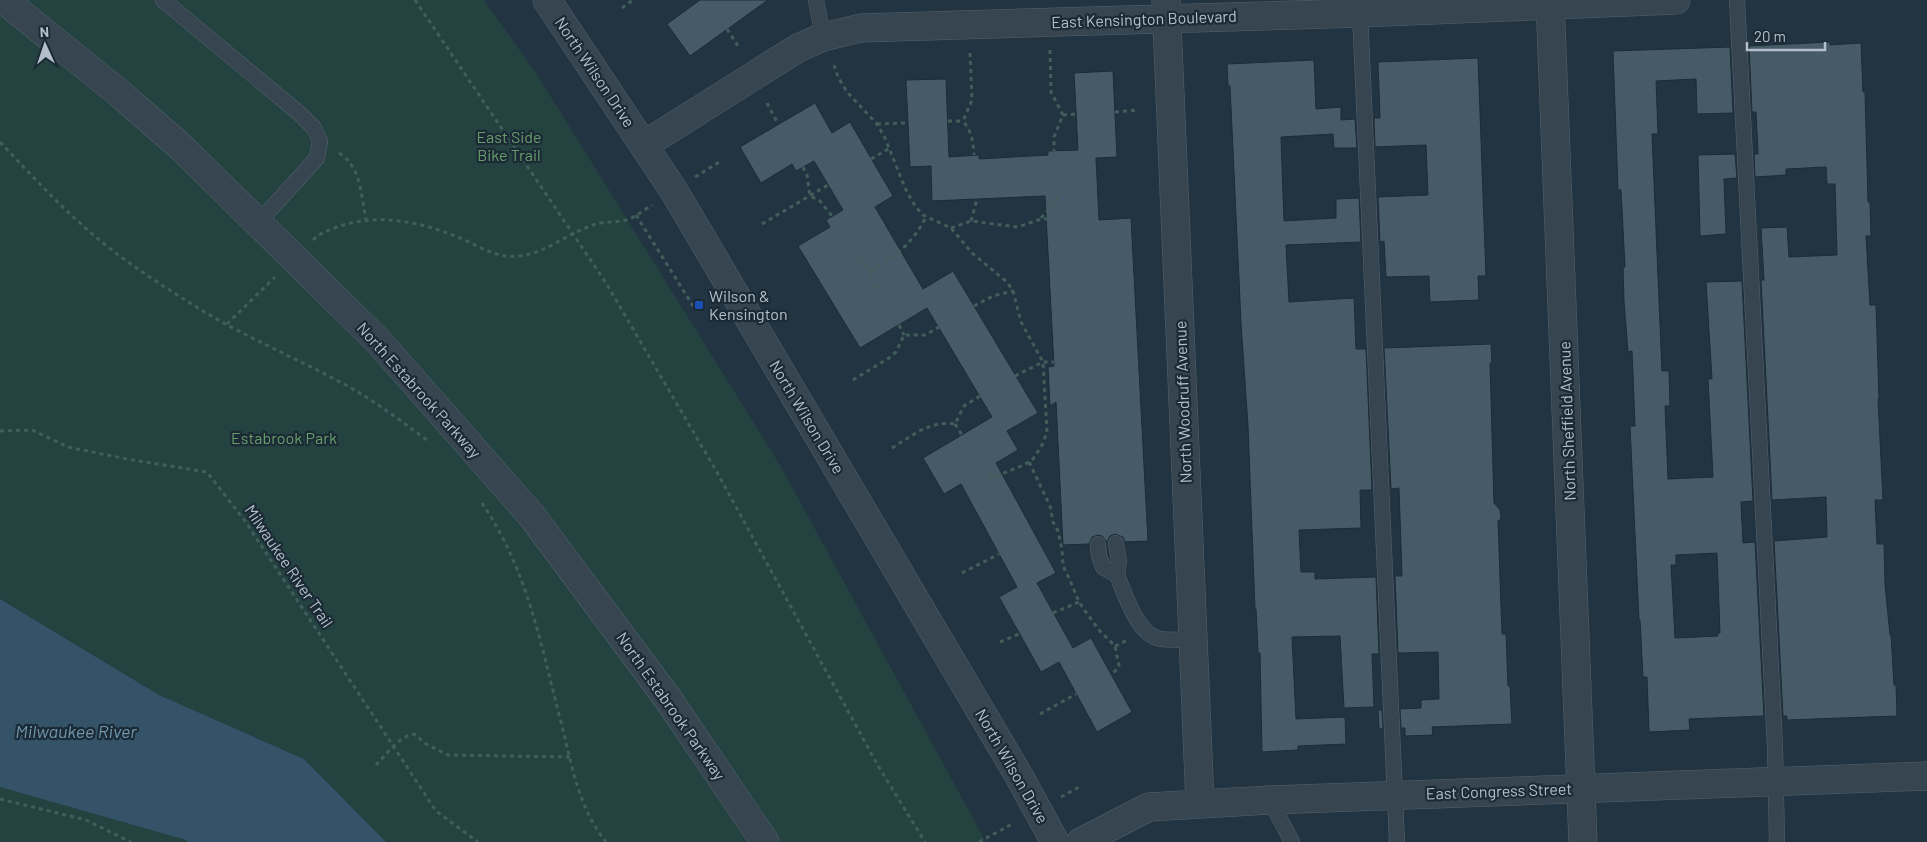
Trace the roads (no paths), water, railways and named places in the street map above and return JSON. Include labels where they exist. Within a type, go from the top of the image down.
[{"type":"street","name":"North Estabrook Parkway","points":[[4,0],[182,148],[378,341],[532,516],[668,699],[765,842]]},
{"type":"street","name":"North Wilson Drive","points":[[547,0],[674,191],[994,733],[1055,842]]},
{"type":"street","name":"East Kensington Boulevard","points":[[644,145],[798,48],[823,37],[861,28],[1166,9],[1360,13],[1550,3],[1676,0]]},
{"type":"street","name":"North Sheffield Avenue","points":[[1550,3],[1583,842]]},
{"type":"street","name":"North Woodruff Avenue","points":[[1166,9],[1200,803]]},
{"type":"street","name":"East Congress Street","points":[[1081,842],[1149,807],[1200,803],[1927,776]]},
{"type":"lane","points":[[163,0],[300,114],[314,128],[320,141],[317,158],[258,223]]},
{"type":"lane","points":[[816,0],[823,37]]},
{"type":"lane","points":[[1737,0],[1777,782],[1777,842]]},
{"type":"lane","points":[[1360,13],[1397,842]]},
{"type":"lane","points":[[1116,543],[1119,561],[1117,575],[1136,618],[1148,632],[1157,638],[1193,640]]},
{"type":"lane","points":[[1098,544],[1099,556],[1103,567],[1117,575]]},
{"type":"lane","points":[[1270,800],[1292,842]]},
{"type":"water","name":"Milwaukee River","points":[[0,599],[159,695],[304,759],[386,842],[188,842],[0,787]]},
{"type":"place","name":"Wilson & Kensington","points":[[699,305]]},
{"type":"park label","name":"East Side Bike Trail","points":[[509,146]]},
{"type":"park label","name":"Estabrook Park","points":[[284,438]]}]
